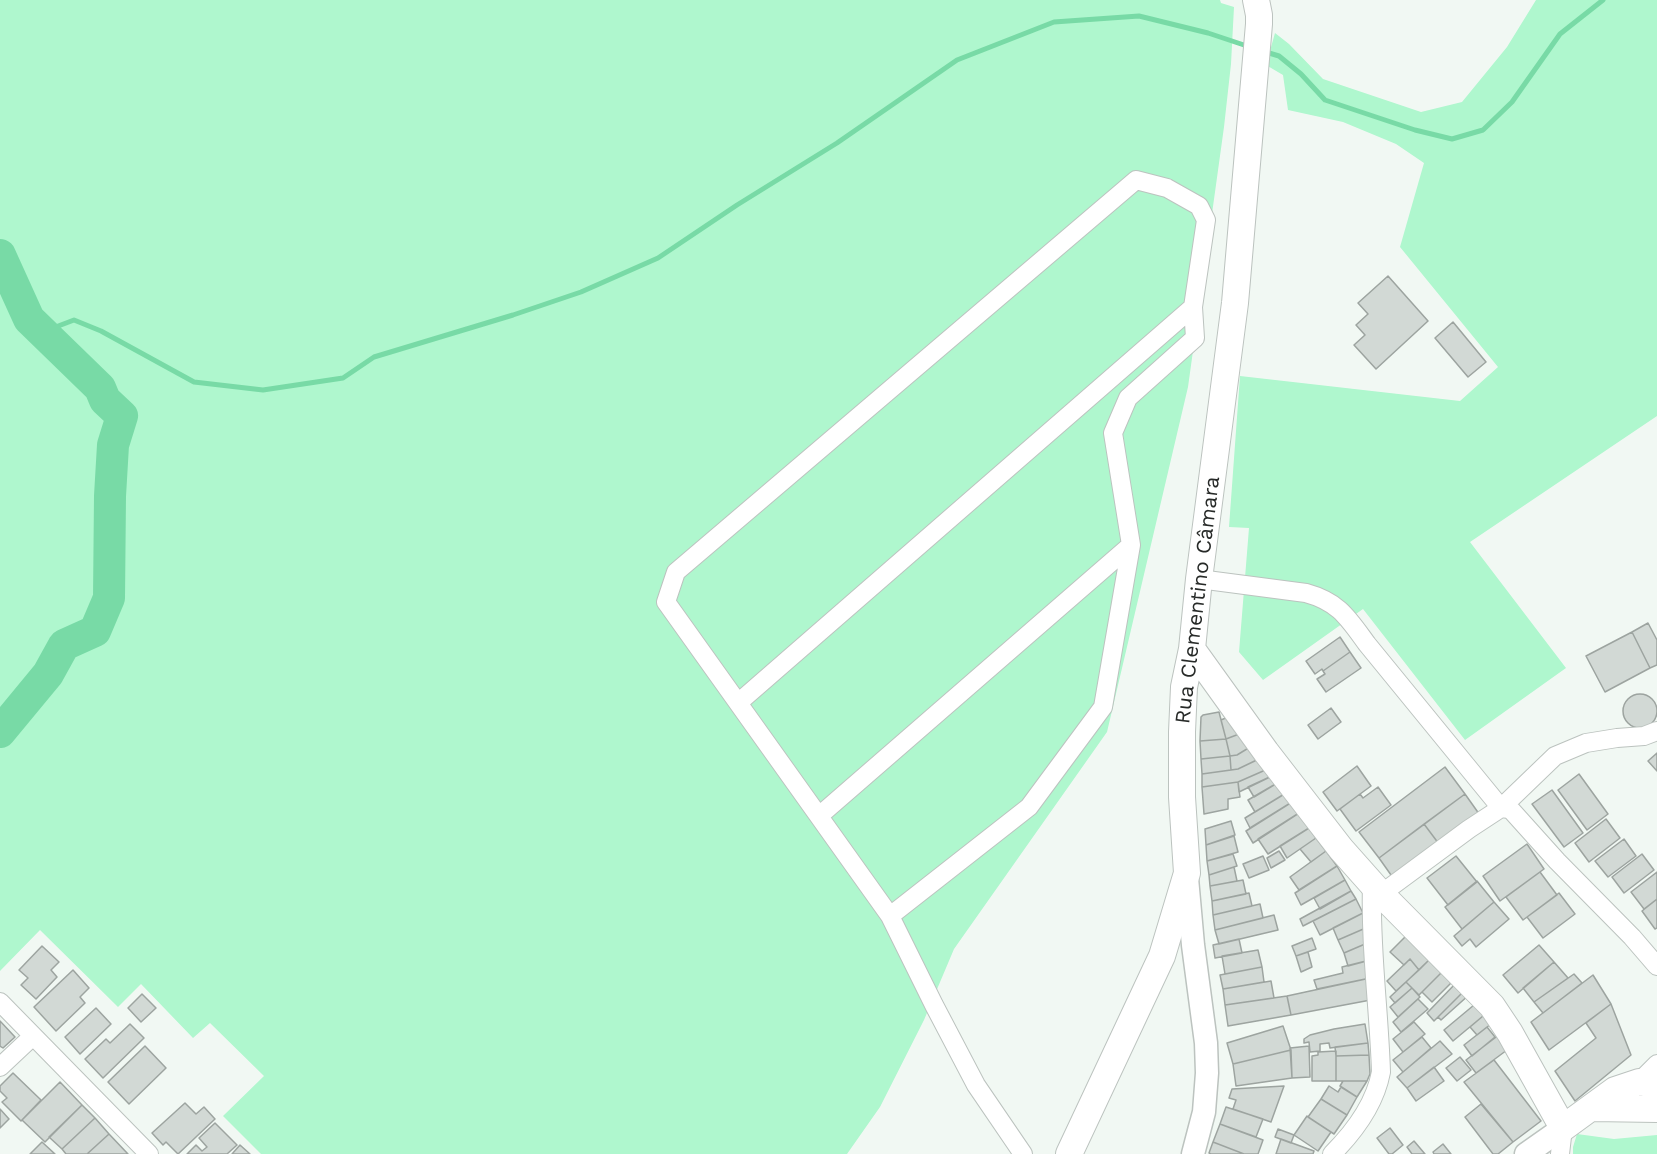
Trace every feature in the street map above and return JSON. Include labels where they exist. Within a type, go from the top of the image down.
[{"type":"main road","name":"Rua Clementino Câmara","points":[[1068,1154],[1162,956],[1187,873],[1182,797],[1184,687],[1192,650],[1235,303],[1259,10]]},
{"type":"main road","points":[[1192,650],[1266,752],[1341,849],[1376,889],[1492,1006],[1510,1033],[1563,1128],[1615,1090],[1648,1083]]},
{"type":"main road","points":[[1592,1108],[1657,1109]]},
{"type":"street","points":[[890,916],[1029,807],[1103,707],[1131,545],[1113,434],[1128,398],[1195,338],[1193,307],[1206,220],[1199,206],[1167,188],[1136,180],[676,572],[666,602],[890,916],[976,1085],[1023,1154]]},
{"type":"street","points":[[738,703],[1193,307]]},
{"type":"street","points":[[819,816],[1131,545]]},
{"type":"street","points":[[1199,579],[1306,593],[1322,597],[1336,606],[1501,808],[1512,811],[1657,966]]},
{"type":"street","points":[[1332,1154],[1364,1115],[1378,1087],[1381,1072],[1371,916],[1376,889],[1501,808],[1555,756],[1586,743],[1644,736],[1657,731]]},
{"type":"street","points":[[1187,873],[1193,945],[1206,1043],[1207,1073],[1204,1112],[1193,1154]]},
{"type":"street","points":[[0,1002],[149,1154]]},
{"type":"street","points":[[0,1068],[33,1036]]},
{"type":"street","points":[[1648,1083],[1657,1064]]},
{"type":"street","points":[[1527,1154],[1563,1128]]},
{"type":"street","points":[[1560,1154],[1563,1128]]},
{"type":"green space","points":[[0,0],[1220,0],[1221,3],[1234,7],[1224,127],[1188,387],[1107,732],[954,949],[924,1020],[880,1107],[847,1154],[261,1154],[223,1116],[264,1076],[210,1023],[193,1038],[141,984],[118,1007],[40,930],[0,971]]},
{"type":"green space","points":[[1536,0],[1657,0],[1657,416],[1470,542],[1566,668],[1465,740],[1363,609],[1263,680],[1239,652],[1249,528],[1229,527],[1240,376],[1460,401],[1498,367],[1400,247],[1424,163],[1396,144],[1343,122],[1288,110],[1283,75],[1266,65],[1275,33],[1323,79],[1421,112],[1462,102],[1507,47]]},
{"type":"green space","points":[[1577,1134],[1614,1139],[1657,1135],[1657,1154],[1573,1154]]},
{"type":"building","points":[[1388,276],[1428,321],[1376,369],[1354,345],[1365,335],[1356,325],[1368,314],[1358,303]]},
{"type":"building","points":[[1453,322],[1486,362],[1468,377],[1435,338]]},
{"type":"building","points":[[1648,623],[1657,640],[1657,665],[1650,668],[1632,632]]},
{"type":"building","points":[[1632,632],[1650,668],[1605,692],[1586,656]]},
{"type":"building","points":[[1340,637],[1350,652],[1315,674],[1306,661]]},
{"type":"building","points":[[1350,652],[1361,668],[1326,692],[1317,679],[1325,674],[1323,671]]},
{"type":"building","points":[[1640,694],[1652,699],[1657,711],[1652,723],[1640,728],[1628,723],[1623,711],[1628,699]]},
{"type":"building","points":[[1331,708],[1341,722],[1318,739],[1308,725]]},
{"type":"building","points":[[1219,712],[1226,739],[1200,741],[1201,717]]},
{"type":"building","points":[[1235,714],[1247,731],[1226,739],[1221,720]]},
{"type":"building","points":[[1247,731],[1255,744],[1237,755],[1230,756],[1226,739]]},
{"type":"building","points":[[1226,739],[1230,756],[1201,759],[1200,741]]},
{"type":"building","points":[[1255,744],[1263,757],[1231,770],[1230,756],[1237,755]]},
{"type":"building","points":[[1657,753],[1657,771],[1648,761]]},
{"type":"building","points":[[1230,756],[1231,770],[1202,774],[1201,759]]},
{"type":"building","points":[[1263,757],[1270,768],[1238,782],[1202,787],[1202,774],[1238,769]]},
{"type":"building","points":[[1357,766],[1371,786],[1337,811],[1323,792]]},
{"type":"building","points":[[1445,767],[1465,794],[1379,858],[1359,832]]},
{"type":"building","points":[[1270,768],[1274,775],[1239,792],[1238,782]]},
{"type":"building","points":[[1579,774],[1608,814],[1587,830],[1558,790]]},
{"type":"building","points":[[1274,775],[1279,782],[1254,797],[1248,787]]},
{"type":"building","points":[[1238,782],[1240,797],[1228,799],[1228,809],[1204,814],[1202,787]]},
{"type":"building","points":[[1279,782],[1286,793],[1255,812],[1248,800]]},
{"type":"building","points":[[1378,787],[1391,805],[1356,831],[1340,809],[1360,794],[1363,798]]},
{"type":"building","points":[[1552,790],[1583,833],[1564,847],[1532,804]]},
{"type":"building","points":[[1286,793],[1292,802],[1250,828],[1245,818]]},
{"type":"building","points":[[1465,794],[1482,818],[1442,848],[1424,824]]},
{"type":"building","points":[[1292,802],[1299,813],[1253,843],[1246,831]]},
{"type":"building","points":[[1299,813],[1309,828],[1268,854],[1258,839]]},
{"type":"building","points":[[1606,819],[1620,838],[1589,862],[1575,843]]},
{"type":"building","points":[[1231,821],[1235,835],[1206,845],[1205,829]]},
{"type":"building","points":[[1424,824],[1442,848],[1396,882],[1379,858]]},
{"type":"building","points":[[1309,828],[1316,838],[1287,858],[1280,846]]},
{"type":"building","points":[[1234,836],[1238,852],[1207,861],[1206,845]]},
{"type":"building","points":[[1316,838],[1326,851],[1311,862],[1300,849]]},
{"type":"building","points":[[1624,839],[1636,856],[1608,877],[1595,861]]},
{"type":"building","points":[[1527,844],[1544,869],[1500,901],[1483,876]]},
{"type":"building","points":[[1279,851],[1285,860],[1271,868],[1267,858]]},
{"type":"building","points":[[1326,851],[1337,866],[1299,890],[1290,877]]},
{"type":"building","points":[[1233,854],[1237,866],[1209,875],[1207,861]]},
{"type":"building","points":[[1642,854],[1654,870],[1624,893],[1612,877]]},
{"type":"building","points":[[1263,856],[1269,870],[1249,878],[1243,864]]},
{"type":"building","points":[[1456,856],[1477,882],[1448,905],[1427,878]]},
{"type":"building","points":[[1337,866],[1345,880],[1301,905],[1295,893]]},
{"type":"building","points":[[1234,867],[1237,881],[1210,886],[1209,875]]},
{"type":"building","points":[[1540,872],[1557,895],[1523,920],[1506,897]]},
{"type":"building","points":[[1657,872],[1657,899],[1644,909],[1631,892]]},
{"type":"building","points":[[1243,880],[1246,894],[1212,901],[1210,886]]},
{"type":"building","points":[[1345,880],[1351,891],[1320,909],[1314,898]]},
{"type":"building","points":[[1477,881],[1494,902],[1462,929],[1445,907]]},
{"type":"building","points":[[1351,891],[1356,899],[1303,926],[1300,919]]},
{"type":"building","points":[[1249,893],[1252,906],[1213,915],[1212,901]]},
{"type":"building","points":[[1559,893],[1575,914],[1543,938],[1527,917]]},
{"type":"building","points":[[1356,899],[1363,913],[1320,935],[1313,921]]},
{"type":"building","points":[[1657,899],[1657,928],[1655,929],[1642,911]]},
{"type":"building","points":[[1494,902],[1509,919],[1476,947],[1470,939],[1462,946],[1454,936]]},
{"type":"building","points":[[1260,904],[1263,918],[1215,930],[1213,915]]},
{"type":"building","points":[[1363,913],[1368,927],[1338,940],[1333,928]]},
{"type":"building","points":[[1274,915],[1278,930],[1219,944],[1215,930]]},
{"type":"building","points":[[1368,927],[1372,941],[1344,953],[1338,940]]},
{"type":"building","points":[[1407,935],[1430,959],[1419,970],[1410,959],[1404,965],[1390,952]]},
{"type":"building","points":[[1312,938],[1316,949],[1296,956],[1292,946]]},
{"type":"building","points":[[1239,939],[1242,953],[1215,958],[1213,945]]},
{"type":"building","points":[[1372,941],[1374,959],[1348,966],[1344,953]]},
{"type":"building","points":[[1539,945],[1554,962],[1518,993],[1503,975]]},
{"type":"building","points":[[42,946],[59,962],[51,970],[57,977],[36,999],[21,985],[28,978],[19,970]]},
{"type":"building","points":[[1258,950],[1262,967],[1225,974],[1222,956]]},
{"type":"building","points":[[1308,952],[1312,967],[1301,972],[1296,956]]},
{"type":"building","points":[[1374,959],[1375,977],[1317,989],[1314,980],[1343,973],[1342,967]]},
{"type":"building","points":[[1410,959],[1419,970],[1396,991],[1387,981]]},
{"type":"building","points":[[1430,959],[1443,971],[1419,995],[1406,982]]},
{"type":"building","points":[[1554,962],[1568,978],[1534,1002],[1523,988]]},
{"type":"building","points":[[1262,967],[1264,982],[1223,989],[1220,975]]},
{"type":"building","points":[[73,970],[89,988],[80,997],[85,1003],[56,1031],[34,1007]]},
{"type":"building","points":[[1443,971],[1453,981],[1432,1002],[1422,992]]},
{"type":"building","points":[[1574,974],[1582,983],[1543,1013],[1534,1002]]},
{"type":"building","points":[[1593,975],[1611,1004],[1549,1050],[1531,1022]]},
{"type":"building","points":[[1375,977],[1376,999],[1291,1015],[1287,996]]},
{"type":"building","points":[[1271,981],[1274,998],[1225,1005],[1223,989]]},
{"type":"building","points":[[1406,982],[1412,988],[1395,1003],[1390,997]]},
{"type":"building","points":[[1457,982],[1465,990],[1434,1021],[1427,1013]]},
{"type":"building","points":[[1412,988],[1420,997],[1398,1017],[1390,1007]]},
{"type":"building","points":[[1465,990],[1470,994],[1441,1020],[1438,1017]]},
{"type":"building","points":[[142,994],[156,1008],[141,1022],[128,1008]]},
{"type":"building","points":[[1287,996],[1291,1015],[1228,1026],[1225,1005]]},
{"type":"building","points":[[1418,999],[1428,1009],[1401,1032],[1393,1022]]},
{"type":"building","points":[[1480,1000],[1489,1011],[1453,1041],[1444,1030]]},
{"type":"building","points":[[1611,1004],[1631,1055],[1575,1101],[1555,1071],[1596,1038],[1586,1023]]},
{"type":"building","points":[[96,1008],[111,1024],[80,1054],[65,1037]]},
{"type":"building","points":[[1489,1011],[1496,1020],[1477,1035],[1470,1027]]},
{"type":"building","points":[[0,1021],[15,1037],[3,1048],[0,1046]]},
{"type":"building","points":[[1414,1022],[1425,1034],[1403,1052],[1393,1039]]},
{"type":"building","points":[[130,1024],[144,1038],[103,1078],[85,1059],[106,1039],[110,1043]]},
{"type":"building","points":[[1365,1024],[1368,1043],[1330,1048],[1329,1043],[1320,1044],[1320,1051],[1310,1052],[1309,1042],[1304,1043],[1304,1039],[1310,1035]]},
{"type":"building","points":[[1283,1026],[1291,1050],[1233,1064],[1227,1043]]},
{"type":"building","points":[[1487,1027],[1495,1037],[1472,1056],[1464,1045]]},
{"type":"building","points":[[1504,1031],[1507,1050],[1476,1073],[1466,1060]]},
{"type":"building","points":[[1422,1037],[1431,1048],[1403,1072],[1393,1060]]},
{"type":"building","points":[[1440,1041],[1452,1054],[1407,1088],[1397,1077]]},
{"type":"building","points":[[1368,1043],[1369,1055],[1336,1056],[1335,1047]]},
{"type":"building","points":[[145,1046],[166,1068],[129,1104],[108,1082]]},
{"type":"building","points":[[1309,1046],[1310,1077],[1292,1078],[1290,1048]]},
{"type":"building","points":[[1291,1050],[1292,1078],[1236,1086],[1233,1064]]},
{"type":"building","points":[[1336,1051],[1336,1081],[1312,1081],[1312,1056],[1318,1055],[1318,1052]]},
{"type":"building","points":[[1369,1055],[1370,1074],[1367,1081],[1336,1081],[1336,1056]]},
{"type":"building","points":[[1460,1057],[1471,1070],[1457,1081],[1446,1068]]},
{"type":"building","points":[[1494,1060],[1541,1121],[1513,1142],[1464,1082]]},
{"type":"building","points":[[1434,1067],[1444,1081],[1416,1101],[1407,1088]]},
{"type":"building","points":[[13,1073],[41,1100],[21,1121],[2,1102],[7,1098],[0,1091],[0,1086]]},
{"type":"building","points":[[1343,1081],[1367,1081],[1357,1097],[1340,1086]]},
{"type":"building","points":[[60,1082],[82,1105],[45,1142],[22,1120]]},
{"type":"building","points":[[1284,1086],[1271,1122],[1233,1109],[1236,1100],[1229,1098],[1232,1089]]},
{"type":"building","points":[[1329,1086],[1338,1092],[1341,1087],[1357,1097],[1347,1115],[1321,1099]]},
{"type":"building","points":[[1321,1099],[1347,1115],[1334,1134],[1308,1117]]},
{"type":"building","points":[[185,1103],[196,1114],[204,1107],[215,1119],[178,1154],[166,1142],[163,1145],[152,1133]]},
{"type":"building","points":[[1481,1104],[1513,1142],[1498,1154],[1493,1154],[1465,1117]]},
{"type":"building","points":[[82,1105],[95,1118],[62,1149],[49,1137]]},
{"type":"building","points":[[1226,1107],[1263,1119],[1256,1137],[1220,1124]]},
{"type":"building","points":[[0,1109],[9,1119],[0,1128]]},
{"type":"building","points":[[1307,1116],[1331,1132],[1318,1151],[1294,1135]]},
{"type":"building","points":[[95,1118],[109,1134],[87,1154],[66,1154],[62,1149]]},
{"type":"building","points":[[215,1123],[237,1145],[227,1154],[187,1154],[196,1145],[202,1151],[207,1147],[199,1138]]},
{"type":"building","points":[[1220,1124],[1263,1140],[1258,1154],[1244,1154],[1213,1142]]},
{"type":"building","points":[[1390,1128],[1403,1145],[1392,1154],[1389,1154],[1377,1138]]},
{"type":"building","points":[[1278,1129],[1294,1135],[1291,1143],[1275,1137]]},
{"type":"building","points":[[109,1134],[128,1154],[87,1154]]},
{"type":"building","points":[[1281,1139],[1314,1151],[1313,1154],[1276,1154]]},
{"type":"building","points":[[1414,1141],[1425,1154],[1412,1154],[1407,1147]]},
{"type":"building","points":[[42,1142],[55,1154],[30,1154]]},
{"type":"building","points":[[1213,1142],[1244,1154],[1211,1154],[1209,1153]]},
{"type":"building","points":[[1443,1144],[1451,1154],[1434,1154],[1433,1152]]},
{"type":"building","points":[[240,1145],[250,1154],[232,1154]]},
{"type":"waterway","points":[[1269,53],[1279,56],[1301,74],[1325,100],[1415,130],[1452,139],[1483,130],[1512,102],[1560,34],[1603,0]]},
{"type":"waterway","points":[[39,329],[53,328],[74,320],[101,331],[194,382],[263,390],[343,378],[374,357],[581,292],[658,258],[737,205],[837,143],[957,60],[1054,22],[1139,16],[1208,33],[1250,47]]},
{"type":"waterway","points":[[0,255],[29,319],[100,388],[105,400],[122,416],[113,445],[109,598],[95,631],[64,645],[48,674],[0,732]]}]
